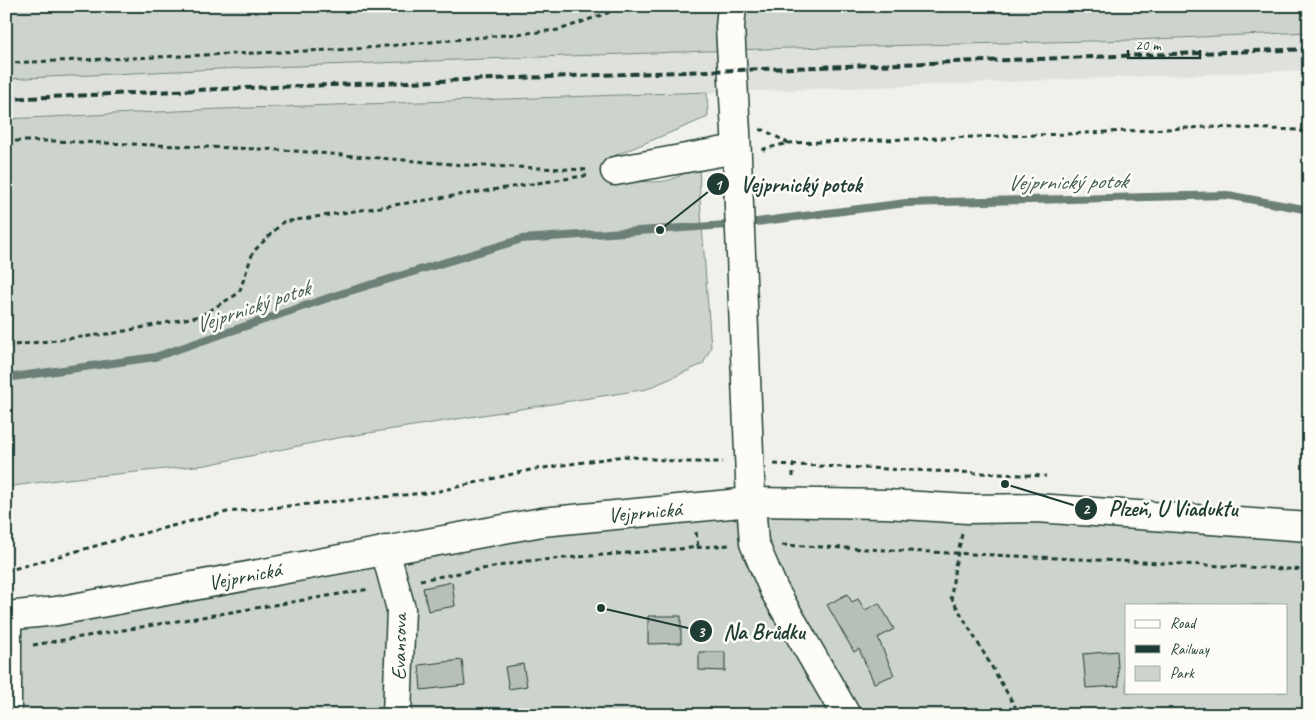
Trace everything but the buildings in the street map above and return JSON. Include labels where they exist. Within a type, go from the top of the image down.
[{"type":"main road","points":[[731,17],[749,463],[754,543],[774,590],[846,715]]},
{"type":"main road","points":[[615,171],[738,168]]},
{"type":"main road","name":"Vejprnická","points":[[7,616],[57,611],[542,522],[751,502],[886,504],[968,509],[1037,508],[1300,526]]},
{"type":"main road","name":"Evansova","points":[[385,550],[401,609],[397,715]]},
{"type":"main road","points":[[7,616],[7,715]]},
{"type":"path","points":[[6,63],[355,48],[433,42],[558,30],[627,6]]},
{"type":"path","points":[[738,168],[758,171],[764,149],[788,143],[1067,134],[1207,127],[1300,130],[1309,135]]},
{"type":"path","points":[[6,142],[54,141],[283,150],[463,165],[615,171]]},
{"type":"path","points":[[6,346],[115,333],[200,316],[239,292],[253,252],[283,222],[615,171]]},
{"type":"path","points":[[6,571],[227,512],[435,492],[530,470],[624,456],[683,462],[749,463],[1046,476]]},
{"type":"path","points":[[968,509],[955,566],[951,597],[1020,715]]},
{"type":"path","points":[[7,650],[394,585],[527,560],[754,543],[1309,570]]},
{"type":"shaded area","points":[[1309,32],[1309,70],[905,86],[220,109],[6,119],[6,79],[484,59],[792,48],[1134,40]]},
{"type":"green space","points":[[6,6],[1309,6],[1309,32],[1134,40],[792,48],[484,59],[6,79]]},
{"type":"green space","points":[[707,92],[708,117],[614,156],[615,171],[619,177],[652,182],[671,179],[680,175],[699,161],[711,347],[703,364],[647,389],[337,438],[206,465],[6,487],[6,119],[220,109]]},
{"type":"green space","points":[[751,502],[1309,527],[1309,715],[6,715],[6,616]]},
{"type":"waterway","name":"Vejprnický potok","points":[[6,378],[155,357],[340,294],[522,239],[741,224],[906,203],[1227,195],[1309,210]]},
{"type":"railway","points":[[6,99],[219,89],[1309,49]]},
{"type":"place","name":"Vejprnický potok","points":[[660,230]]},
{"type":"place","name":"Plzeň, U Viaduktu","points":[[1005,484]]},
{"type":"place","name":"Na Brůdku","points":[[601,608]]}]
